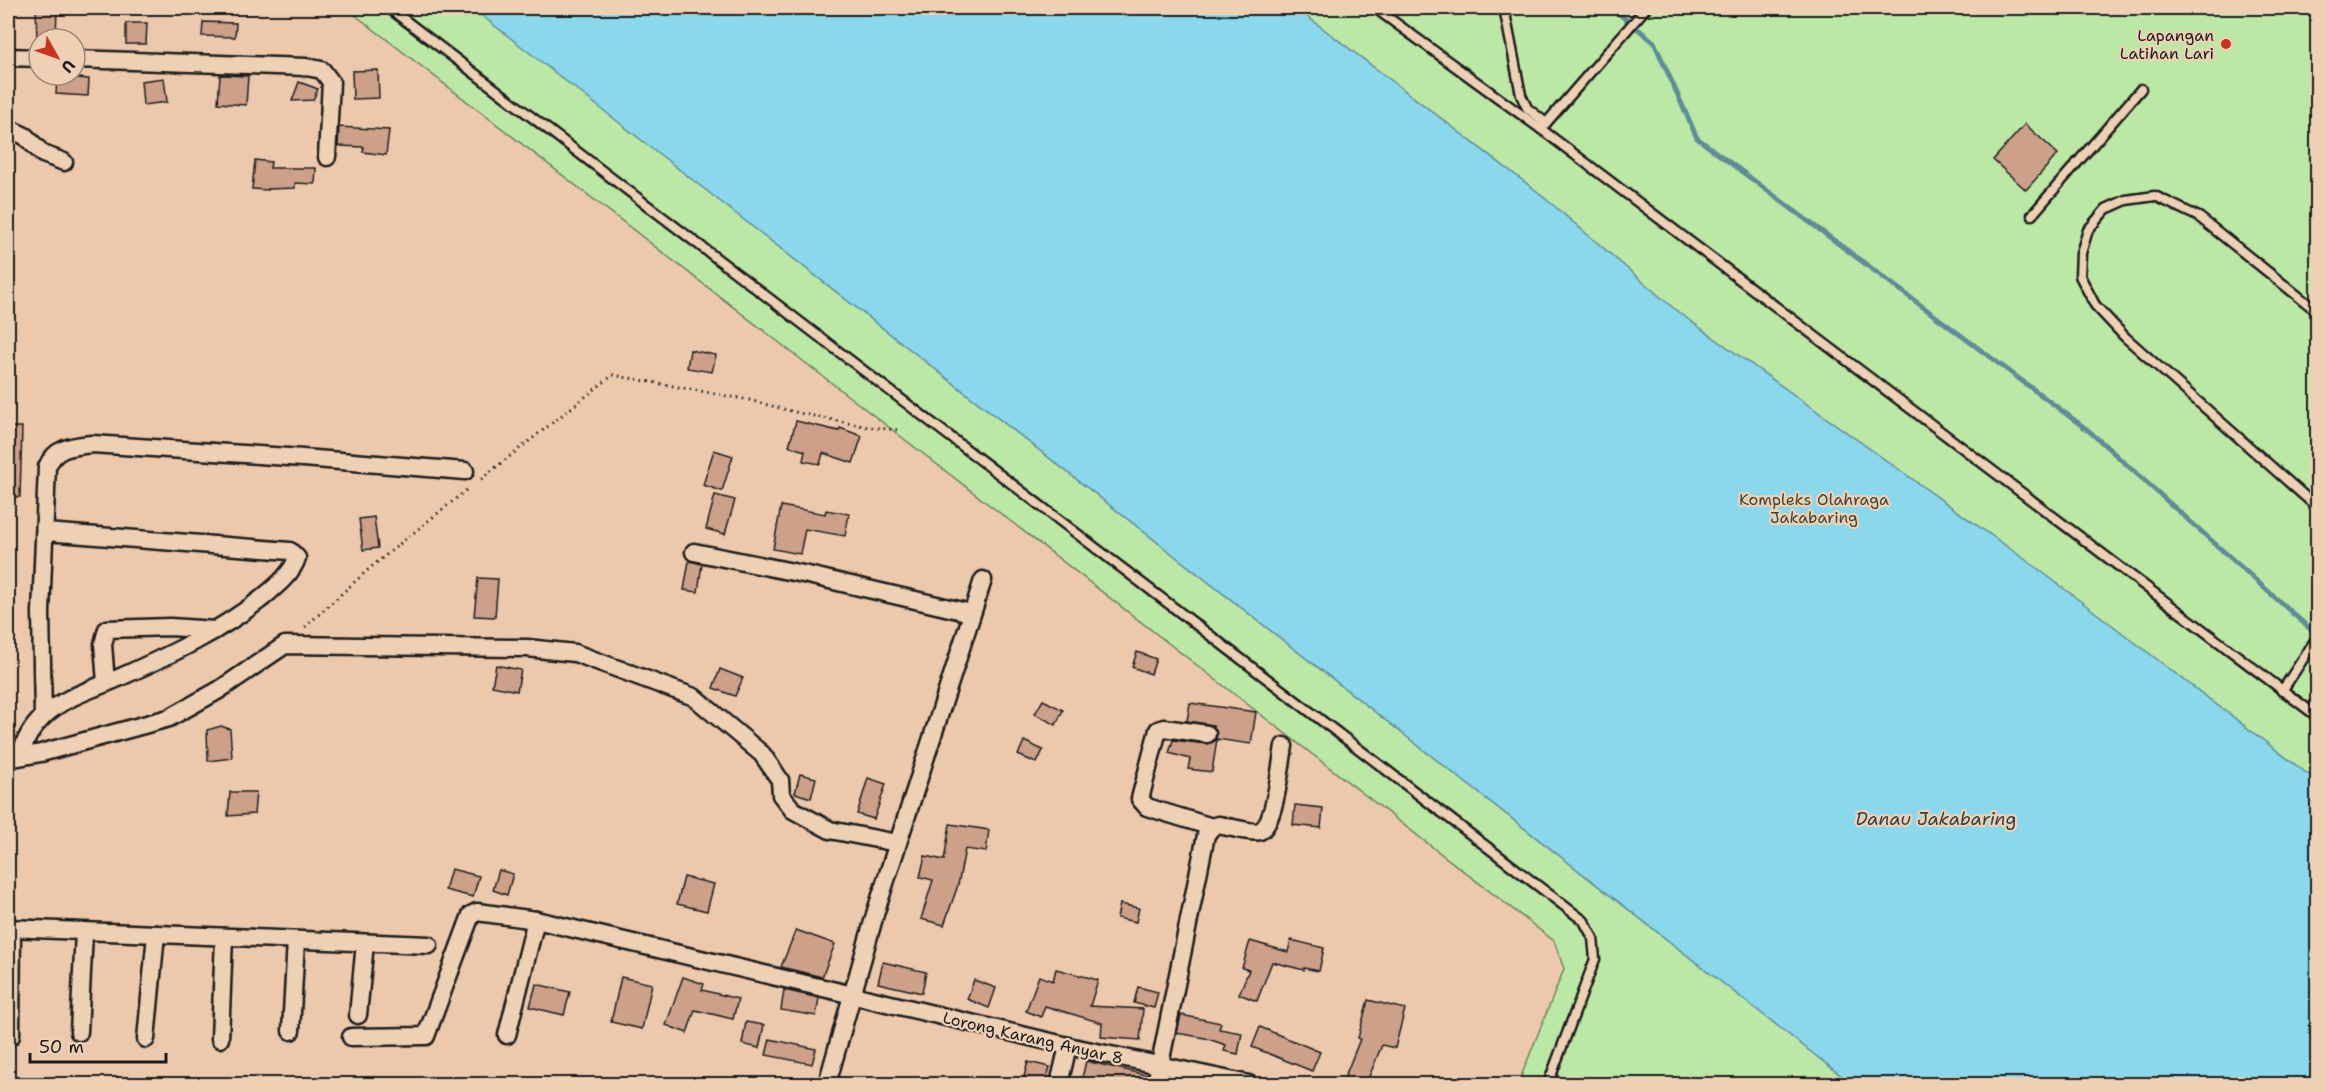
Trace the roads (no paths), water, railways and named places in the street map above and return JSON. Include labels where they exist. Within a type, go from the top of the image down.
[{"type":"street","points":[[8,57],[27,58]]},
{"type":"street","points":[[87,59],[322,70],[331,82],[327,157]]},
{"type":"street","points":[[8,128],[26,136],[43,154],[64,162]]},
{"type":"street","points":[[43,716],[41,613],[47,467],[51,458],[58,451],[92,444],[465,471]]},
{"type":"street","points":[[14,757],[43,716],[63,702],[216,630],[271,590],[294,566],[297,558],[290,551],[45,532]]},
{"type":"street","points":[[694,552],[808,575],[971,613]]},
{"type":"street","points":[[827,1084],[897,843],[983,580]]},
{"type":"street","points":[[106,683],[103,644],[107,629],[170,627],[216,630]]},
{"type":"street","points":[[14,757],[41,753],[169,718],[219,690],[285,645],[527,648],[575,653],[694,697],[762,754],[780,780],[781,795],[793,810],[830,830],[897,843]]},
{"type":"street","points":[[1207,734],[1164,728],[1158,730],[1140,798],[1147,807],[1212,827]]},
{"type":"street","points":[[1156,1084],[1206,835],[1212,827],[1218,825],[1255,832],[1264,828],[1271,814],[1284,746]]},
{"type":"street","name":"Lorong Karang Anyar 8","points":[[351,1037],[426,1036],[471,915],[477,912],[536,920],[1068,1046],[1249,1084]]},
{"type":"street","points":[[507,1035],[536,920]]},
{"type":"street","points":[[11,1036],[10,929],[429,945]]},
{"type":"street","points":[[79,1032],[84,932]]},
{"type":"street","points":[[146,1039],[156,934]]},
{"type":"street","points":[[220,1039],[224,937]]},
{"type":"street","points":[[291,1031],[296,940]]},
{"type":"street","points":[[358,1015],[365,943]]},
{"type":"street","points":[[1059,1084],[1068,1046]]},
{"type":"lane","points":[[389,8],[1584,921],[1593,938],[1595,959],[1548,1084]]},
{"type":"lane","points":[[1375,8],[1544,126],[2318,717]]},
{"type":"lane","points":[[1504,8],[1521,95],[1527,108],[1544,126]]},
{"type":"lane","points":[[1544,126],[1646,8]]},
{"type":"lane","points":[[2032,215],[2141,88]]},
{"type":"lane","points":[[2318,312],[2199,217],[2155,196],[2127,200],[2106,209],[2088,230],[2081,253],[2080,276],[2095,305],[2125,337],[2318,508]]},
{"type":"lane","points":[[2282,691],[2318,636]]},
{"type":"water","name":"Danau Jakabaring","points":[[472,8],[1296,8],[1538,192],[1678,312],[2037,568],[2317,781],[2317,1084],[1852,1084]]},
{"type":"waterway","points":[[1612,8],[1654,42],[1697,138],[2089,431],[2318,636]]},
{"type":"place","name":"Lapangan Latihan Lari","points":[[2226,44]]},
{"type":"park label","name":"Kompleks Olahraga Jakabaring","points":[[1814,508]]}]
